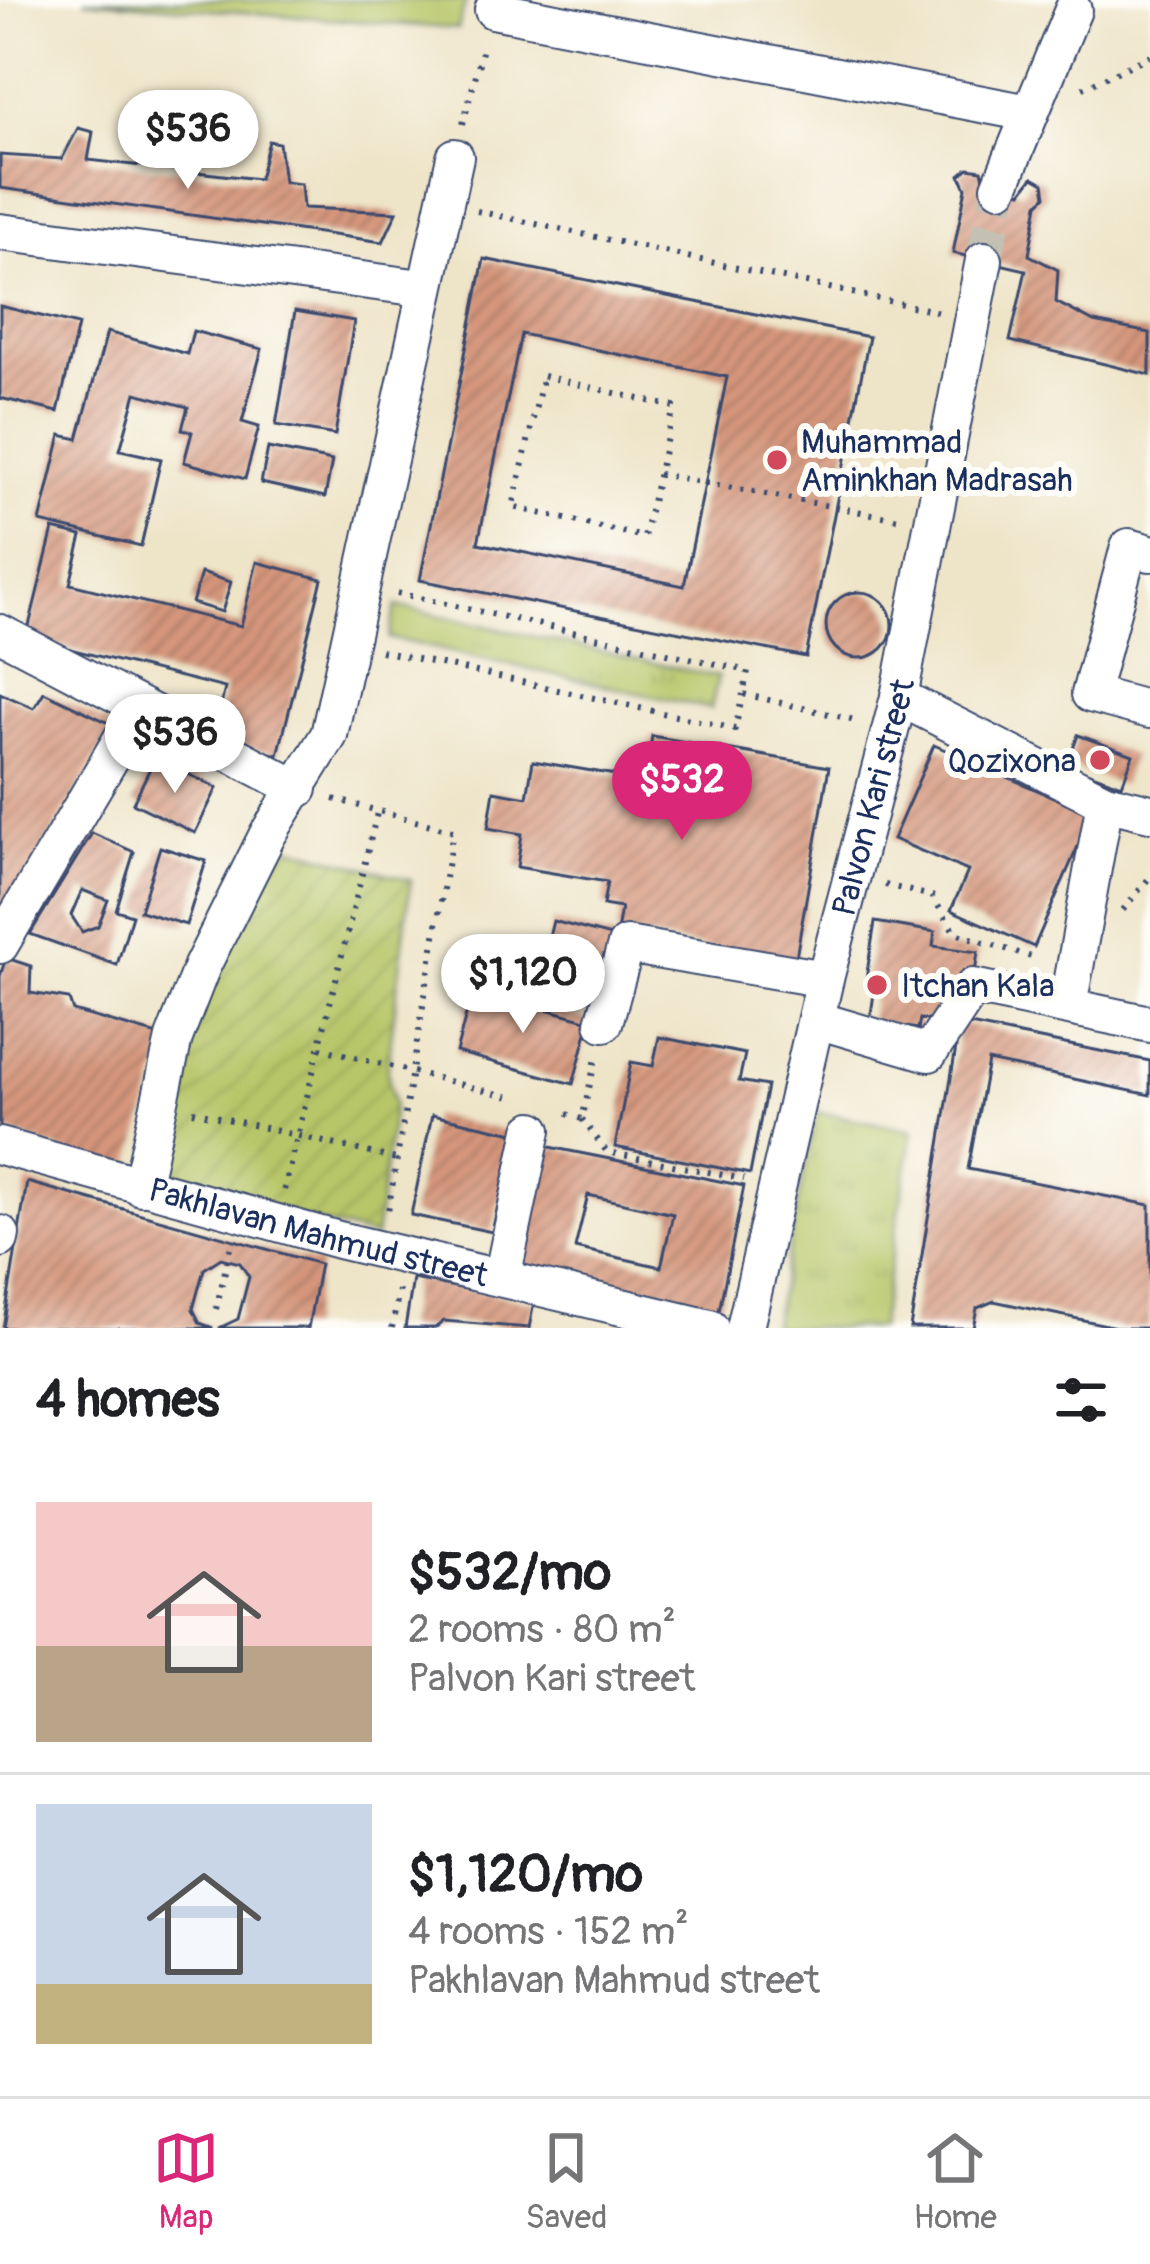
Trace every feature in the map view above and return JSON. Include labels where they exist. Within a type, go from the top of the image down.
[{"type":"street","points":[[493,10],[555,11],[1029,113]]},
{"type":"street","points":[[1000,187],[1072,10]]},
{"type":"street","points":[[141,1186],[174,1039],[202,966],[268,834],[329,735],[422,288],[455,157]]},
{"type":"street","points":[[0,232],[422,288]]},
{"type":"street","name":"Palvon Kari street","points":[[745,1328],[825,980],[898,697],[984,260]]},
{"type":"street","points":[[1150,553],[1129,547],[1090,694],[1150,710]]},
{"type":"street","points":[[0,633],[299,789]]},
{"type":"street","points":[[898,697],[1105,802],[1150,813]]},
{"type":"street","points":[[0,945],[140,708]]},
{"type":"street","points":[[1071,988],[1105,802]]},
{"type":"street","points":[[604,1023],[626,945],[825,980]]},
{"type":"street","points":[[817,1020],[929,1053],[974,987],[1071,988],[1150,1024]]},
{"type":"street","points":[[502,1278],[533,1113]]},
{"type":"street","name":"Pakhlavan Mahmud street","points":[[0,1146],[257,1218],[710,1328]]},
{"type":"path","points":[[466,111],[493,10]]},
{"type":"path","points":[[1029,113],[1150,56]]},
{"type":"path","points":[[492,214],[972,319]]},
{"type":"path","points":[[543,376],[674,407],[658,474],[644,537],[513,507],[543,376]]},
{"type":"path","points":[[658,474],[932,526]]},
{"type":"path","points":[[348,643],[735,729],[748,670],[360,585]]},
{"type":"path","points":[[743,694],[840,716]]},
{"type":"path","points":[[299,789],[453,830],[382,1250]]},
{"type":"path","points":[[216,1309],[299,1135],[377,812]]},
{"type":"path","points":[[852,878],[932,896],[956,933],[1071,988]]},
{"type":"path","points":[[582,1119],[604,1023]]},
{"type":"path","points":[[320,1048],[414,1069],[533,1113],[582,1119],[607,1152],[751,1180]]},
{"type":"path","points":[[160,1104],[396,1159]]},
{"type":"path","points":[[392,1328],[398,1296]]},
{"type":"green space","points":[[84,0],[466,0],[458,29]]},
{"type":"green space","points":[[396,606],[718,677],[711,709],[389,638]]},
{"type":"green space","points":[[273,842],[411,880],[387,1071],[394,1104],[375,1237],[149,1180],[182,1041]]},
{"type":"green space","points":[[817,1112],[913,1130],[879,1328],[772,1328]]},
{"type":"building","points":[[78,128],[93,132],[88,160],[259,179],[269,141],[279,143],[284,182],[301,184],[303,208],[397,212],[383,242],[0,188],[0,155],[62,159]]},
{"type":"building","points":[[968,168],[982,170],[985,184],[1022,192],[1033,177],[1044,183],[1046,196],[1038,204],[1029,255],[1058,270],[1056,302],[1094,322],[1150,333],[1150,375],[1010,341],[1026,270],[953,253],[966,188],[960,175]]},
{"type":"building","name":"Muhammad Aminkhan Madrasah","points":[[484,259],[869,337],[806,657],[420,580]],"holes":[[[521,334],[727,377],[684,586],[478,543]]]},
{"type":"building","points":[[0,306],[78,325],[58,412],[0,398]]},
{"type":"building","points":[[295,311],[354,321],[335,435],[276,425]]},
{"type":"building","points":[[193,331],[262,349],[242,422],[259,427],[245,479],[184,462],[192,432],[182,429],[188,407],[136,393],[120,450],[161,459],[141,546],[40,522],[61,435],[78,439],[107,332],[187,354]]},
{"type":"building","points":[[268,448],[332,461],[325,497],[261,483]]},
{"type":"building","points":[[53,529],[82,536],[70,584],[241,626],[257,562],[322,579],[278,755],[213,739],[225,688],[26,638]]},
{"type":"building","points":[[201,573],[231,582],[222,612],[192,603]]},
{"type":"building","points":[[859,592],[882,602],[892,625],[882,648],[859,658],[836,648],[826,625],[836,602]]},
{"type":"building","points":[[44,692],[115,726],[0,922],[0,693],[34,708]]},
{"type":"building","name":"Qozixona","points":[[1078,735],[1133,755],[1122,785],[1067,765]]},
{"type":"building","points":[[652,736],[829,767],[795,963],[617,932],[621,908],[603,905],[607,882],[517,867],[522,834],[488,828],[494,791],[527,797],[533,761],[645,780]]},
{"type":"building","points":[[934,745],[1092,814],[1034,947],[951,910],[968,871],[893,839]]},
{"type":"building","points":[[155,758],[217,788],[195,833],[133,803]]},
{"type":"building","points":[[92,833],[134,852],[116,910],[132,915],[117,965],[30,934]],"holes":[[[82,890],[108,900],[98,926],[82,932],[71,915]]]},
{"type":"building","points":[[160,847],[206,861],[186,925],[140,911]]},
{"type":"building","points":[[553,921],[615,937],[604,981],[542,965]]},
{"type":"building","points":[[875,922],[935,932],[933,946],[978,952],[973,987],[953,984],[948,1023],[920,1019],[918,1029],[870,1021],[875,987],[865,985]]},
{"type":"building","points":[[6,958],[31,966],[30,993],[69,999],[73,1011],[168,1038],[129,1172],[0,1130],[0,976]]},
{"type":"building","points":[[473,989],[590,1021],[573,1084],[456,1052]]},
{"type":"building","points":[[960,1023],[1150,1061],[1150,1095],[988,1061],[968,1169],[1150,1205],[1150,1328],[1121,1328],[994,1301],[977,1308],[973,1328],[910,1328]]},
{"type":"building","points":[[659,1037],[745,1054],[739,1081],[767,1086],[750,1174],[615,1147],[631,1062],[653,1066]]},
{"type":"building","points":[[432,1115],[514,1133],[492,1232],[411,1215]]},
{"type":"building","points":[[540,1145],[744,1186],[718,1316],[516,1273]],"holes":[[[588,1195],[673,1214],[661,1267],[575,1248]]]},
{"type":"building","points":[[27,1182],[320,1264],[308,1328],[219,1328],[238,1319],[249,1277],[240,1263],[221,1258],[204,1269],[193,1309],[200,1323],[213,1328],[3,1328]]},
{"type":"building","points":[[413,1279],[534,1302],[529,1328],[444,1321],[435,1328],[405,1328]]},
{"type":"tunnel","points":[[984,260],[1000,187]]},
{"type":"place","name":"Muhammad Aminkhan Madrasah","points":[[777,460]]},
{"type":"place","name":"Qozixona","points":[[1100,760]]},
{"type":"place","name":"Itchan Kala","points":[[877,985]]}]
